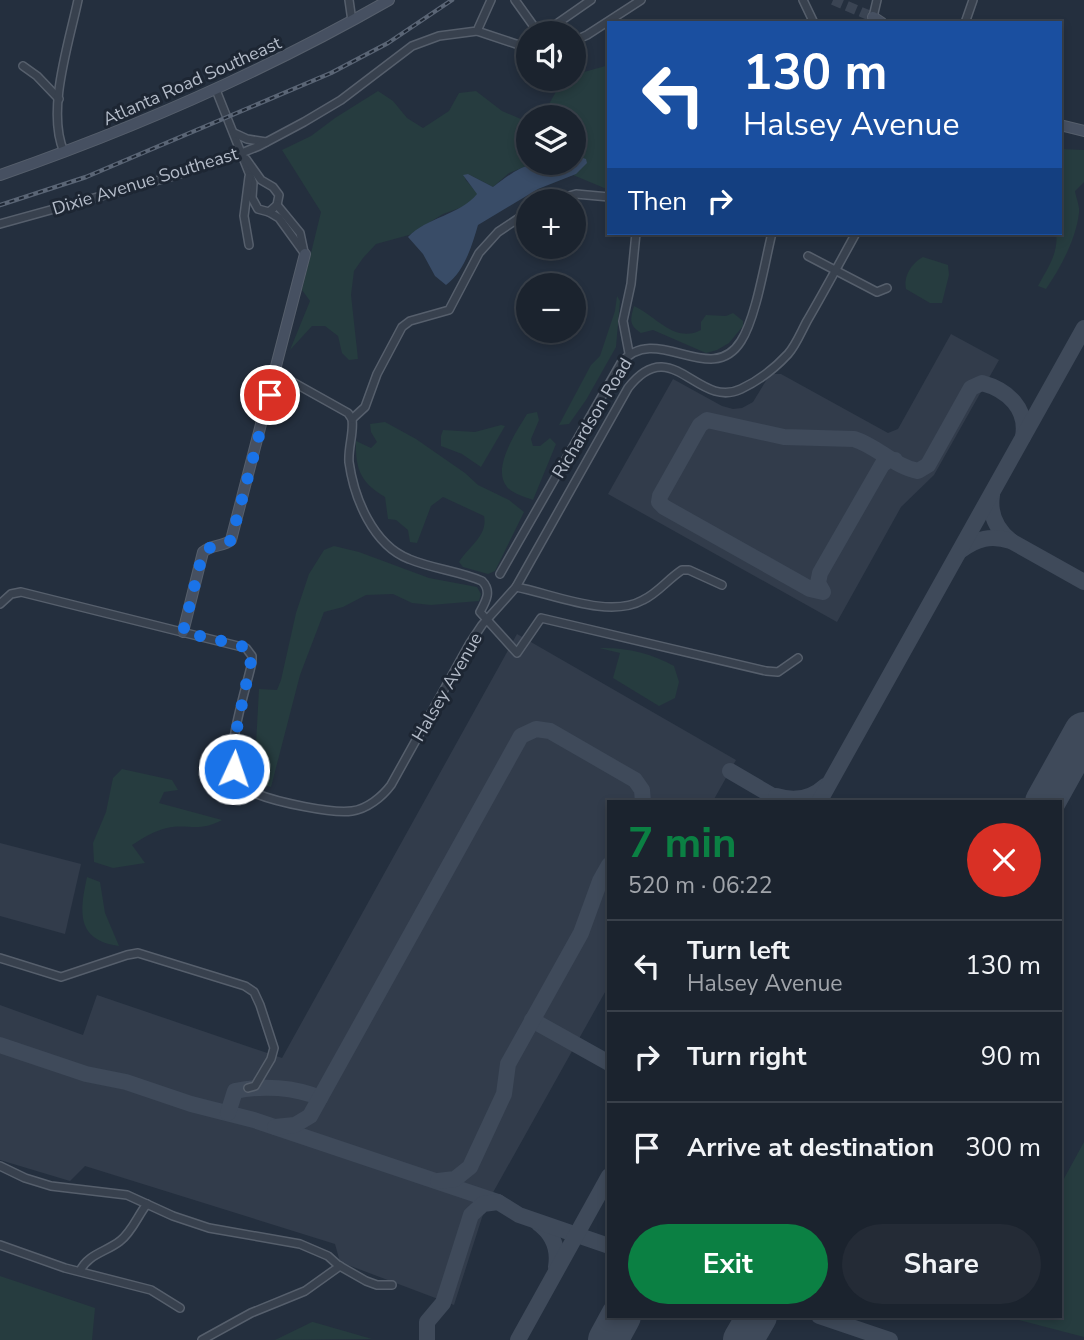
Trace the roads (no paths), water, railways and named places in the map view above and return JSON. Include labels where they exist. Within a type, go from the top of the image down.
[{"type":"street","points":[[64,152],[58,137],[59,99],[78,0]]},
{"type":"street","points":[[349,0],[352,21]]},
{"type":"street","name":"Atlanta Road Southeast","points":[[0,175],[216,90],[294,53],[389,0]]},
{"type":"street","points":[[491,0],[477,31],[516,44]]},
{"type":"street","points":[[515,0],[534,28],[543,30],[555,25],[591,0]]},
{"type":"street","points":[[611,21],[642,0]]},
{"type":"street","points":[[803,0],[813,21]]},
{"type":"street","points":[[877,0],[877,20]]},
{"type":"street","points":[[966,21],[973,0]]},
{"type":"street","points":[[586,35],[607,24]]},
{"type":"street","name":"Dixie Avenue Southeast","points":[[0,224],[170,177],[242,153],[341,100],[412,46],[439,36],[477,31]]},
{"type":"street","points":[[23,66],[59,99]]},
{"type":"street","points":[[216,90],[242,153],[254,192],[254,204],[258,209],[279,218],[305,254]]},
{"type":"street","points":[[1062,126],[1084,131]]},
{"type":"street","points":[[233,132],[247,139],[266,142]]},
{"type":"street","points":[[183,632],[203,552],[231,540],[305,254],[300,233],[278,205],[279,195],[273,187],[261,180],[242,153]]},
{"type":"street","points":[[249,176],[244,216],[249,245]]},
{"type":"street","points":[[254,192],[267,185]]},
{"type":"street","points":[[586,195],[607,197]]},
{"type":"street","points":[[269,212],[278,205]]},
{"type":"street","points":[[352,419],[365,407],[377,374],[402,327],[410,321],[449,310],[485,246],[498,232],[516,220]]},
{"type":"street","points":[[629,353],[623,321],[633,273],[636,235]]},
{"type":"street","name":"Richardson Road","points":[[500,574],[629,353],[649,347],[702,359],[716,359],[736,349],[747,329],[771,235]]},
{"type":"street","name":"Halsey Avenue","points":[[0,604],[11,594],[21,592],[246,648],[252,656],[232,752],[234,769],[241,783],[257,794],[285,802],[350,812],[358,810],[382,796],[391,785],[470,643],[516,587],[628,388],[639,374],[652,367],[661,366],[719,392],[729,393],[740,390],[765,374],[789,353],[855,235]]},
{"type":"street","points":[[808,256],[877,292],[887,288]]},
{"type":"street","points":[[275,377],[289,380],[348,413],[352,419],[349,459],[353,482],[380,538],[408,559],[482,581],[488,590],[488,596],[480,612],[517,653],[541,618],[766,671],[778,672],[799,658]]},
{"type":"street","points":[[516,587],[608,608],[633,605],[646,599],[682,570],[688,570],[722,585]]},
{"type":"street","points":[[0,958],[61,977],[138,953],[245,986],[254,992],[274,1048],[271,1059],[255,1086],[248,1088]]},
{"type":"street","points":[[0,1166],[51,1186],[118,1192],[209,1228],[307,1247],[328,1256],[366,1281],[377,1285],[393,1285]]},
{"type":"street","points":[[80,1271],[91,1257],[120,1242],[147,1204]]},
{"type":"street","points":[[0,1245],[151,1290],[180,1308]]},
{"type":"street","points":[[202,1340],[251,1313],[305,1291],[340,1266]]},
{"type":"water","points":[[516,171],[516,175],[573,175],[538,189],[516,189],[516,202],[478,225],[462,266],[446,285],[435,276],[423,254],[408,237],[424,225],[462,207],[477,194],[463,175],[468,174],[493,187]]},
{"type":"tunnel","points":[[833,0],[873,17]]},
{"type":"railway","points":[[0,205],[86,177],[331,73],[388,43],[452,0]]}]
